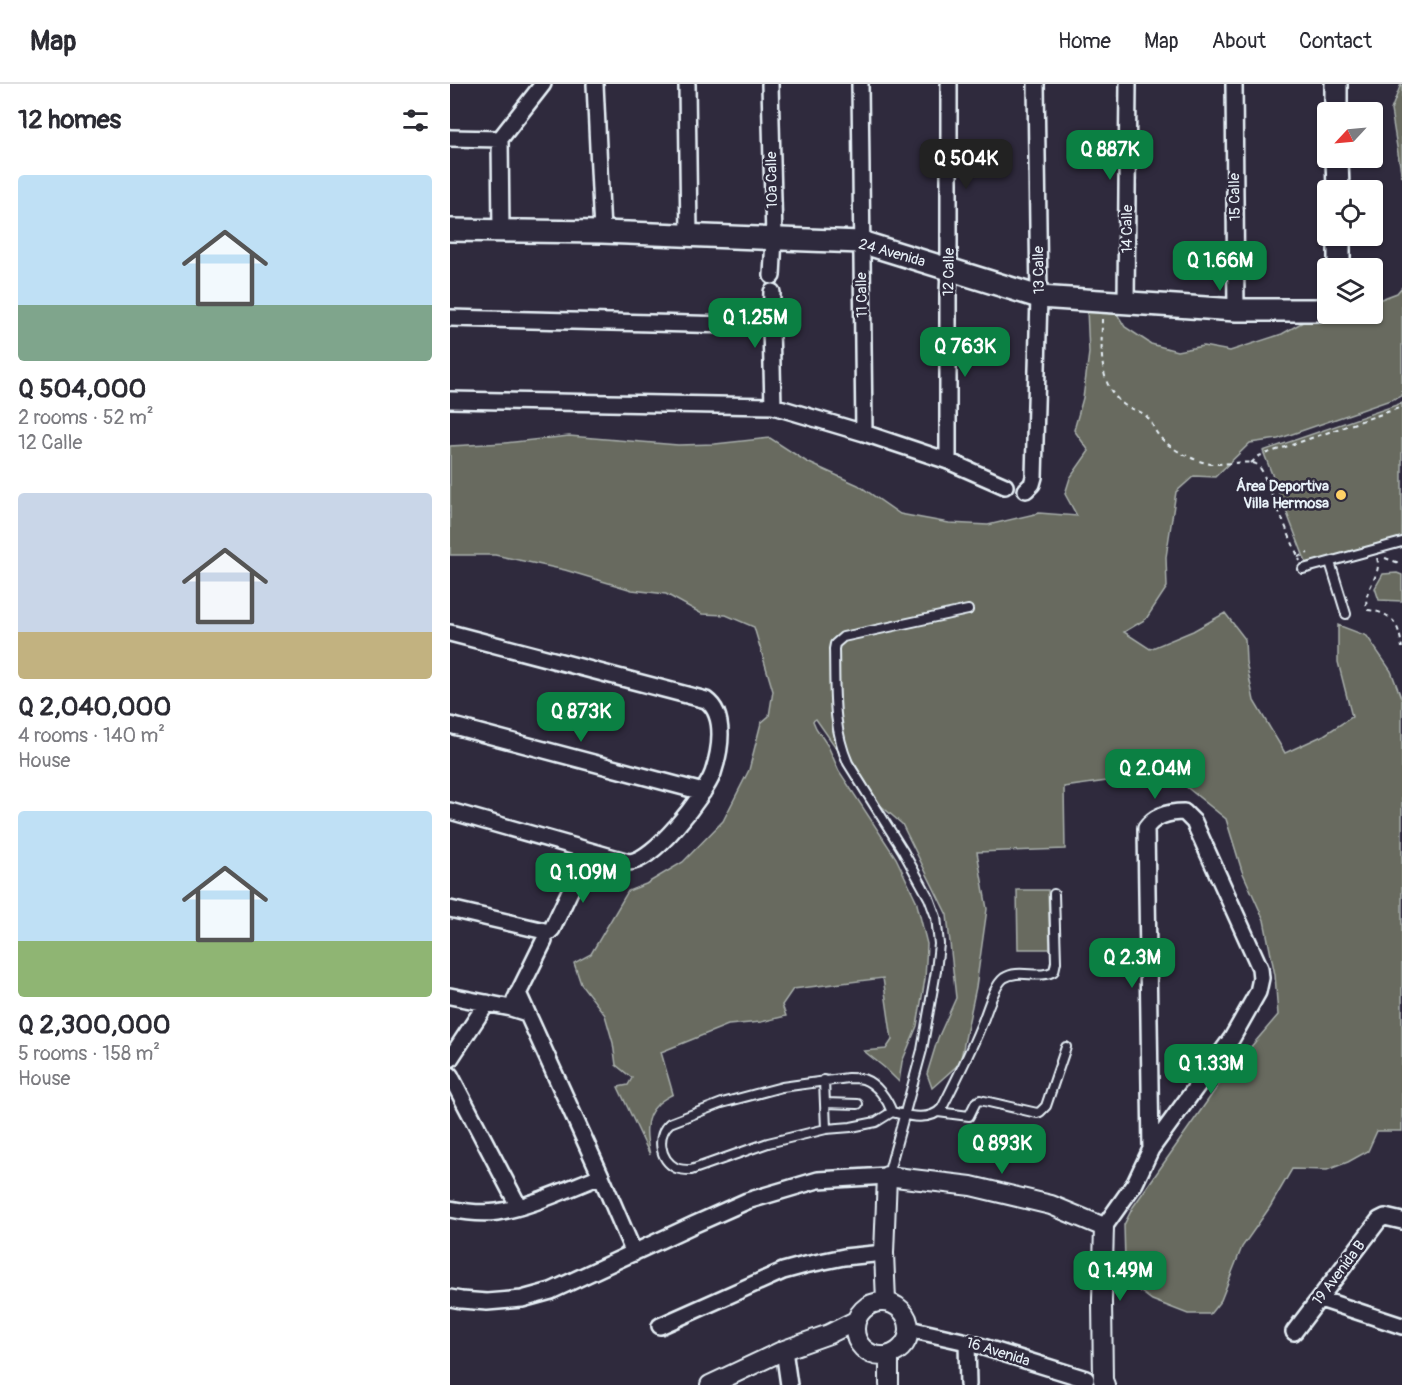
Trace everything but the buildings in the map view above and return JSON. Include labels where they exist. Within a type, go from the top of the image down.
[{"type":"main road","points":[[1335,84],[1336,102]]},
{"type":"main road","name":"24 Avenida","points":[[450,230],[602,232],[861,242],[1039,297],[1236,309],[1317,310]]},
{"type":"street","points":[[501,231],[500,139],[543,84]]},
{"type":"street","points":[[595,84],[602,232]]},
{"type":"street","points":[[687,84],[689,235]]},
{"type":"street","name":"10a Calle","points":[[770,84],[774,238],[771,326],[773,406]]},
{"type":"street","name":"11 Calle","points":[[860,84],[864,433]]},
{"type":"street","name":"12 Calle","points":[[948,461],[949,84]]},
{"type":"street","name":"13 Calle","points":[[1026,490],[1032,484],[1034,477],[1039,297],[1036,84]]},
{"type":"street","name":"14 Calle","points":[[1126,302],[1128,84]]},
{"type":"street","name":"15 Calle","points":[[1233,84],[1236,309]]},
{"type":"street","points":[[450,138],[500,139]]},
{"type":"street","points":[[450,318],[771,326]]},
{"type":"street","points":[[450,400],[773,406],[948,461],[1005,486]]},
{"type":"street","points":[[450,633],[706,700],[717,714],[720,736],[718,755],[712,775],[703,792],[668,837],[636,862],[629,862],[450,811]]},
{"type":"street","points":[[450,725],[703,792]]},
{"type":"street","points":[[1105,1385],[1102,1372],[1104,1227],[1135,1183],[1151,1149],[1232,1038],[1258,992],[1261,978],[1260,968],[1203,841],[1194,822],[1184,812],[1155,817],[1146,828],[1151,1149]]},
{"type":"street","points":[[450,909],[549,932],[552,930],[589,851]]},
{"type":"street","points":[[511,1008],[544,941]]},
{"type":"street","points":[[518,993],[601,1176],[633,1253]]},
{"type":"street","points":[[450,996],[511,1008],[527,1014]]},
{"type":"street","points":[[450,1059],[487,1003]]},
{"type":"street","points":[[450,1075],[519,1207]]},
{"type":"street","points":[[450,1209],[472,1213],[496,1212],[519,1207],[601,1176]]},
{"type":"street","points":[[450,1298],[487,1302],[522,1299],[551,1291],[747,1201],[818,1180],[887,1176],[971,1186],[1051,1205],[1104,1227]]},
{"type":"street","points":[[886,1301],[884,1253],[887,1176]]},
{"type":"street","name":"19 Avenida B","points":[[1294,1332],[1379,1220],[1385,1217],[1402,1221]]},
{"type":"street","points":[[660,1326],[783,1271],[844,1257],[884,1253]]},
{"type":"street","points":[[1320,1299],[1402,1326]]},
{"type":"street","points":[[886,1301],[903,1311],[908,1320],[909,1329],[904,1346],[897,1352],[881,1356],[872,1354],[859,1344],[856,1328],[860,1312],[867,1305],[886,1301]]},
{"type":"street","points":[[710,1385],[784,1350],[829,1334],[856,1328]]},
{"type":"street","name":"16 Avenida","points":[[909,1329],[967,1342],[1086,1379]]},
{"type":"street","points":[[967,1342],[968,1385]]},
{"type":"street","points":[[784,1350],[789,1385]]},
{"type":"street","points":[[889,1355],[890,1385]]},
{"type":"street","points":[[1053,1368],[1053,1385]]},
{"type":"lane","points":[[1303,569],[1402,542]]},
{"type":"lane","points":[[1330,562],[1346,614]]},
{"type":"lane","points":[[887,1176],[922,1050],[939,944],[936,917],[929,898],[903,851],[848,763],[842,749],[836,710],[834,649],[835,644],[843,637],[968,610]]},
{"type":"lane","points":[[892,1112],[877,1089],[863,1079],[824,1080],[782,1087],[722,1102],[670,1123],[664,1128],[660,1140],[664,1154],[671,1164],[683,1170],[691,1170],[768,1143],[826,1129],[876,1122],[892,1112],[928,1117],[938,1112],[981,1028],[999,983],[1012,975],[1048,974],[1053,971],[1056,962],[1054,894]]},
{"type":"lane","points":[[938,1112],[969,1116],[976,1102],[980,1100],[1040,1113],[1046,1107],[1066,1047]]},
{"type":"lane","points":[[824,1080],[826,1129]]},
{"type":"lane","points":[[825,1103],[858,1104]]},
{"type":"path","points":[[1102,301],[1103,370],[1107,385],[1113,394],[1129,408],[1147,416],[1161,439],[1194,460],[1217,464],[1251,463],[1259,466],[1303,569]]},
{"type":"path","points":[[1251,463],[1259,456],[1402,407]]},
{"type":"path","points":[[1298,556],[1308,553]]},
{"type":"path","points":[[1383,557],[1402,564]]},
{"type":"path","points":[[1377,558],[1379,569],[1367,596],[1367,607],[1368,610],[1380,611],[1387,615],[1399,628],[1402,648]]},
{"type":"shaded area","points":[[1402,84],[1402,178],[1391,110]]},
{"type":"shaded area","points":[[1402,287],[1402,396],[1278,439],[1250,443],[1215,477],[1194,476],[1176,492],[1166,557],[1167,587],[1146,619],[1124,632],[1150,649],[1193,631],[1225,613],[1245,639],[1246,662],[1254,701],[1285,753],[1324,735],[1352,717],[1338,662],[1338,625],[1367,636],[1391,671],[1402,700],[1402,1131],[1377,1131],[1368,1151],[1327,1170],[1292,1169],[1270,1207],[1242,1247],[1221,1300],[1210,1314],[1188,1314],[1152,1300],[1133,1286],[1125,1261],[1124,1225],[1133,1207],[1220,1083],[1278,1015],[1275,975],[1264,920],[1242,871],[1226,819],[1179,781],[1107,781],[1064,787],[1065,849],[977,852],[987,909],[976,987],[960,1063],[932,1088],[927,1074],[938,1038],[956,998],[947,915],[902,824],[864,791],[844,765],[837,749],[816,719],[813,721],[816,728],[828,746],[839,771],[896,858],[916,900],[927,944],[925,979],[917,1026],[902,1062],[899,1082],[864,1051],[886,1049],[892,1040],[883,978],[793,989],[782,1005],[786,1016],[761,1022],[728,1025],[661,1052],[673,1094],[659,1103],[649,1116],[647,1135],[650,1155],[618,1087],[628,1085],[632,1078],[616,1065],[605,1015],[581,984],[574,963],[591,954],[628,891],[646,884],[683,862],[723,821],[749,770],[761,723],[769,716],[773,691],[754,627],[726,615],[702,614],[666,594],[632,590],[565,570],[495,555],[450,555],[450,446],[569,436],[678,445],[715,444],[770,438],[807,462],[858,485],[900,514],[949,523],[988,525],[1039,513],[1077,516],[1065,494],[1070,478],[1089,451],[1074,430],[1083,398],[1089,353],[1087,309],[1114,309],[1125,327],[1151,344],[1177,351],[1203,346],[1230,351],[1282,334],[1317,317],[1317,324],[1383,324],[1383,298],[1397,293]]},
{"type":"shaded area","name":"Área Deportiva Villa Hermosa","points":[[1402,403],[1402,539],[1307,565],[1263,451]]},
{"type":"shaded area","points":[[1383,574],[1402,575],[1402,601],[1379,600],[1375,588]]},
{"type":"shaded area","points":[[1017,890],[1048,890],[1050,949],[1018,949]]},
{"type":"place","name":"Área Deportiva Villa Hermosa","points":[[1341,495]]}]
